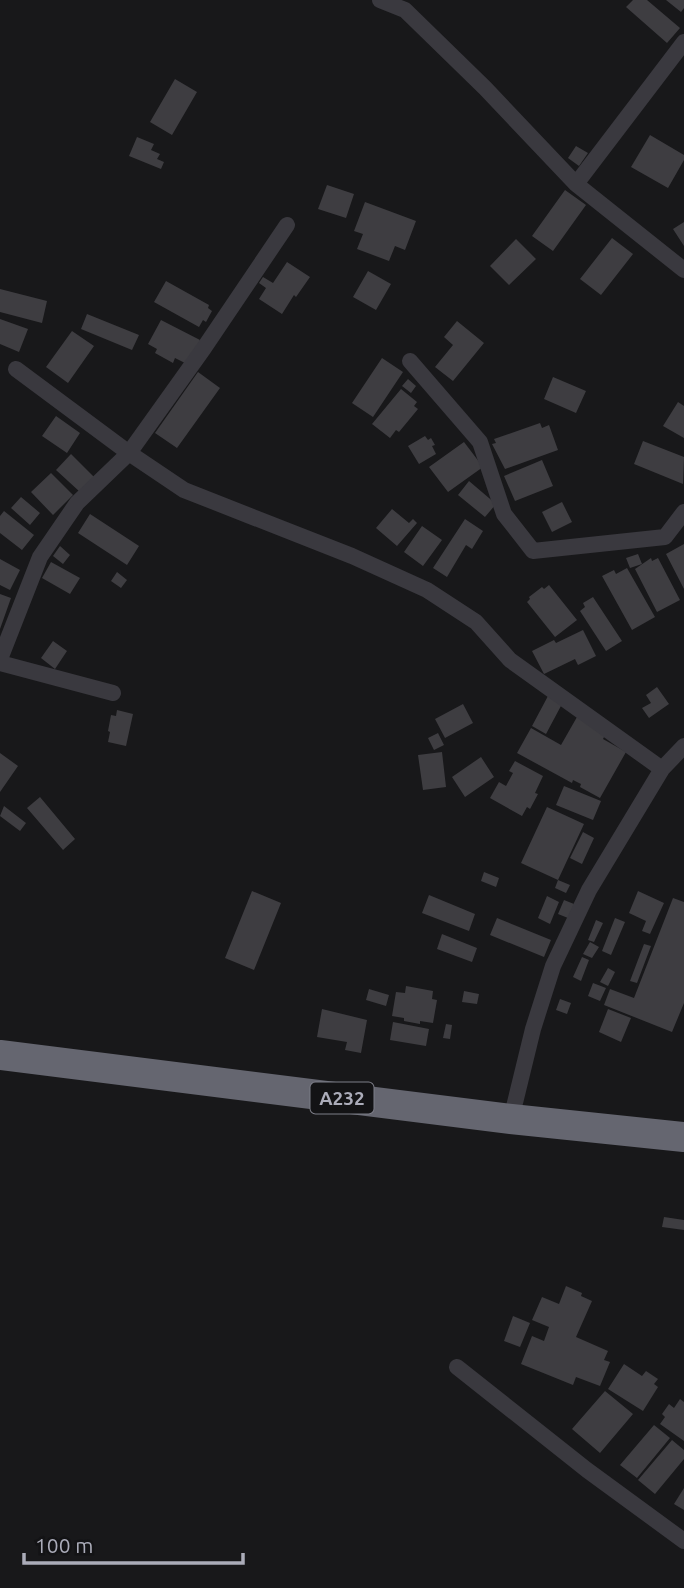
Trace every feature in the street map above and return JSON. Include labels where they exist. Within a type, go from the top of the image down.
[{"type":"highway","name":"A232","points":[[0,1055],[684,1137]]},
{"type":"highway","name":"A232","points":[[0,1073],[684,1154]]},
{"type":"street","points":[[380,0],[405,10],[485,88],[576,184],[684,270]]},
{"type":"street","points":[[576,184],[684,42]]},
{"type":"street","points":[[113,693],[0,661],[40,557],[78,503],[129,453],[288,225]]},
{"type":"street","points":[[410,361],[480,442],[504,514],[533,551],[665,537],[684,512]]},
{"type":"street","points":[[16,369],[129,453],[184,490],[352,556],[427,590],[476,622],[510,660],[662,769]]},
{"type":"street","points":[[511,1118],[533,1029],[553,966],[589,890],[662,769],[684,746]]},
{"type":"street","points":[[457,1367],[587,1470],[684,1541]]},
{"type":"building","points":[[633,0],[647,0],[680,28],[667,43],[626,7]]},
{"type":"building","points":[[666,0],[684,0],[684,8],[681,12]]},
{"type":"building","points":[[175,79],[197,92],[172,135],[150,122]]},
{"type":"building","points":[[650,135],[684,155],[684,160],[668,188],[631,167]]},
{"type":"building","points":[[137,137],[154,144],[151,150],[160,154],[157,159],[164,162],[161,169],[129,156]]},
{"type":"building","points":[[576,146],[588,153],[579,166],[568,158]]},
{"type":"building","points":[[327,185],[354,194],[346,218],[318,209]]},
{"type":"building","points":[[565,190],[586,205],[553,251],[532,236]]},
{"type":"building","points":[[365,202],[416,221],[405,250],[395,246],[389,261],[357,249],[363,234],[354,231]]},
{"type":"building","points":[[684,222],[684,246],[673,229]]},
{"type":"building","points":[[612,238],[633,254],[601,295],[580,279]]},
{"type":"building","points":[[516,239],[536,259],[509,285],[490,266]]},
{"type":"building","points":[[287,262],[310,277],[282,314],[259,299],[266,288],[259,283],[263,277],[273,283]]},
{"type":"building","points":[[368,271],[391,284],[376,310],[353,297]]},
{"type":"building","points":[[166,281],[209,305],[208,308],[212,311],[206,322],[203,320],[199,327],[154,302]]},
{"type":"building","points":[[0,289],[47,301],[42,323],[0,312]]},
{"type":"building","points":[[87,314],[139,335],[132,350],[81,329]]},
{"type":"building","points":[[0,319],[28,329],[19,352],[0,344]]},
{"type":"building","points":[[161,320],[200,340],[187,364],[175,358],[173,363],[155,353],[157,349],[148,344]]},
{"type":"building","points":[[457,321],[484,343],[453,381],[435,367],[453,345],[444,337]]},
{"type":"building","points":[[72,331],[94,346],[68,383],[46,367]]},
{"type":"building","points":[[382,358],[403,372],[373,417],[352,403]]},
{"type":"building","points":[[198,372],[220,388],[177,448],[155,433]]},
{"type":"building","points":[[553,377],[586,391],[576,413],[544,399]]},
{"type":"building","points":[[408,379],[416,386],[411,393],[402,386]]},
{"type":"building","points":[[401,389],[417,402],[414,406],[418,409],[399,432],[396,430],[390,438],[372,424]]},
{"type":"building","points":[[678,402],[684,406],[684,438],[663,426]]},
{"type":"building","points":[[56,416],[80,433],[67,453],[42,436]]},
{"type":"building","points":[[540,423],[542,428],[549,425],[558,450],[505,469],[492,444],[496,443],[494,439]]},
{"type":"building","points":[[425,436],[428,440],[431,438],[436,454],[419,464],[408,446]]},
{"type":"building","points":[[643,441],[684,457],[683,484],[634,464]]},
{"type":"building","points":[[464,442],[483,467],[448,492],[429,467]]},
{"type":"building","points":[[71,454],[94,477],[80,492],[56,470]]},
{"type":"building","points":[[542,460],[553,486],[515,501],[504,476]]},
{"type":"building","points":[[51,473],[73,495],[53,515],[31,492]]},
{"type":"building","points":[[469,481],[496,504],[485,517],[458,495]]},
{"type":"building","points":[[21,497],[40,513],[30,525],[11,508]]},
{"type":"building","points":[[562,502],[572,522],[552,532],[542,512]]},
{"type":"building","points":[[392,509],[409,523],[413,519],[417,523],[397,546],[376,528]]},
{"type":"building","points":[[4,511],[34,535],[22,550],[0,533],[0,516]]},
{"type":"building","points":[[90,514],[139,546],[127,565],[78,533]]},
{"type":"building","points":[[465,519],[483,531],[472,549],[466,545],[447,577],[433,568]]},
{"type":"building","points":[[422,526],[442,540],[423,566],[404,552]]},
{"type":"building","points":[[684,544],[684,589],[666,554]]},
{"type":"building","points":[[60,546],[70,555],[63,564],[53,556]]},
{"type":"building","points":[[638,554],[642,564],[630,568],[626,558]]},
{"type":"building","points":[[651,558],[652,561],[658,558],[680,600],[657,612],[635,569]]},
{"type":"building","points":[[0,559],[20,570],[10,590],[0,585]]},
{"type":"building","points":[[51,562],[80,578],[70,594],[42,578]]},
{"type":"building","points":[[627,568],[655,617],[632,630],[602,576],[614,570],[616,574]]},
{"type":"building","points":[[117,572],[127,580],[121,588],[111,581]]},
{"type":"building","points":[[549,585],[577,620],[555,637],[527,602],[529,597]]},
{"type":"building","points":[[0,594],[11,598],[0,629]]},
{"type":"building","points":[[593,597],[622,641],[606,651],[580,611],[585,607],[583,603]]},
{"type":"building","points":[[583,630],[596,656],[578,665],[575,659],[544,674],[532,651]]},
{"type":"building","points":[[53,641],[67,651],[55,669],[41,658]]},
{"type":"building","points":[[657,687],[669,704],[649,718],[642,708],[651,703],[646,695]]},
{"type":"building","points":[[548,696],[562,704],[546,734],[532,726]]},
{"type":"building","points":[[463,704],[473,723],[445,738],[435,719]]},
{"type":"building","points":[[117,710],[133,714],[126,746],[108,742],[111,715],[116,716]]},
{"type":"building","points":[[577,717],[606,733],[603,739],[626,752],[600,798],[580,787],[581,784],[573,780],[572,783],[517,753],[531,728],[561,745]]},
{"type":"building","points":[[438,733],[444,745],[434,750],[428,738]]},
{"type":"building","points":[[442,752],[446,787],[423,790],[418,755]]},
{"type":"building","points":[[0,753],[18,766],[0,792]]},
{"type":"building","points":[[481,757],[494,777],[465,797],[452,777]]},
{"type":"building","points":[[515,761],[543,776],[535,793],[538,794],[530,809],[527,807],[522,816],[490,798],[499,782],[506,786],[513,773],[509,771]]},
{"type":"building","points":[[564,786],[601,801],[593,820],[556,805]]},
{"type":"building","points":[[40,797],[75,839],[63,850],[27,808]]},
{"type":"building","points":[[4,806],[26,823],[20,831],[0,816]]},
{"type":"building","points":[[547,807],[584,824],[558,880],[521,863]]},
{"type":"building","points":[[583,832],[594,838],[582,864],[570,858]]},
{"type":"building","points":[[484,872],[499,878],[496,887],[481,881]]},
{"type":"building","points":[[558,880],[570,885],[566,893],[555,888]]},
{"type":"building","points":[[252,891],[281,903],[254,970],[225,958]]},
{"type":"building","points":[[638,891],[664,903],[650,934],[642,931],[646,921],[629,913]]},
{"type":"building","points":[[429,895],[475,914],[469,931],[422,913]]},
{"type":"building","points":[[547,896],[559,902],[550,924],[538,918]]},
{"type":"building","points":[[673,898],[684,902],[684,1003],[672,1032],[604,1005],[610,989],[634,998]]},
{"type":"building","points":[[564,900],[574,904],[568,918],[558,914]]},
{"type":"building","points":[[497,918],[551,940],[544,957],[490,935]]},
{"type":"building","points":[[615,918],[625,922],[611,955],[602,951]]},
{"type":"building","points":[[596,920],[603,923],[594,942],[588,940]]},
{"type":"building","points":[[442,934],[477,948],[472,962],[437,949]]},
{"type":"building","points":[[590,942],[599,947],[592,958],[583,954]]},
{"type":"building","points":[[644,944],[651,946],[637,983],[630,981]]},
{"type":"building","points":[[582,957],[589,960],[581,981],[573,977]]},
{"type":"building","points":[[608,968],[615,972],[608,986],[600,982]]},
{"type":"building","points":[[593,983],[606,988],[600,1001],[588,996]]},
{"type":"building","points":[[406,986],[433,991],[432,999],[437,1000],[433,1023],[420,1021],[420,1024],[392,1016],[396,992],[405,993]]},
{"type":"building","points":[[369,989],[389,995],[386,1006],[366,1000]]},
{"type":"building","points":[[464,991],[479,994],[477,1004],[462,1002]]},
{"type":"building","points":[[560,999],[571,1003],[567,1014],[556,1010]]},
{"type":"building","points":[[322,1009],[367,1020],[361,1053],[345,1050],[347,1042],[317,1037]]},
{"type":"building","points":[[608,1009],[631,1018],[621,1042],[599,1032]]},
{"type":"building","points":[[393,1022],[429,1029],[426,1046],[390,1040]]},
{"type":"building","points":[[446,1024],[452,1025],[450,1039],[443,1038]]},
{"type":"building","points":[[664,1217],[684,1220],[684,1230],[662,1227]]},
{"type":"building","points":[[566,1286],[592,1301],[576,1337],[608,1351],[604,1360],[610,1362],[600,1386],[576,1377],[573,1385],[521,1364],[532,1336],[544,1341],[549,1327],[532,1320],[542,1297],[559,1304]]},
{"type":"building","points":[[513,1316],[530,1323],[520,1347],[504,1341]]},
{"type":"building","points":[[624,1364],[642,1376],[646,1371],[658,1379],[654,1384],[658,1387],[643,1411],[608,1389]]},
{"type":"building","points":[[605,1391],[633,1414],[600,1453],[572,1429]]},
{"type":"building","points":[[680,1399],[684,1402],[684,1441],[660,1424],[665,1417],[662,1414],[669,1404],[674,1408]]},
{"type":"building","points":[[654,1425],[670,1438],[637,1478],[620,1465]]},
{"type":"building","points":[[672,1440],[684,1450],[684,1459],[655,1494],[638,1480]]},
{"type":"building","points":[[684,1488],[684,1510],[674,1504]]}]
